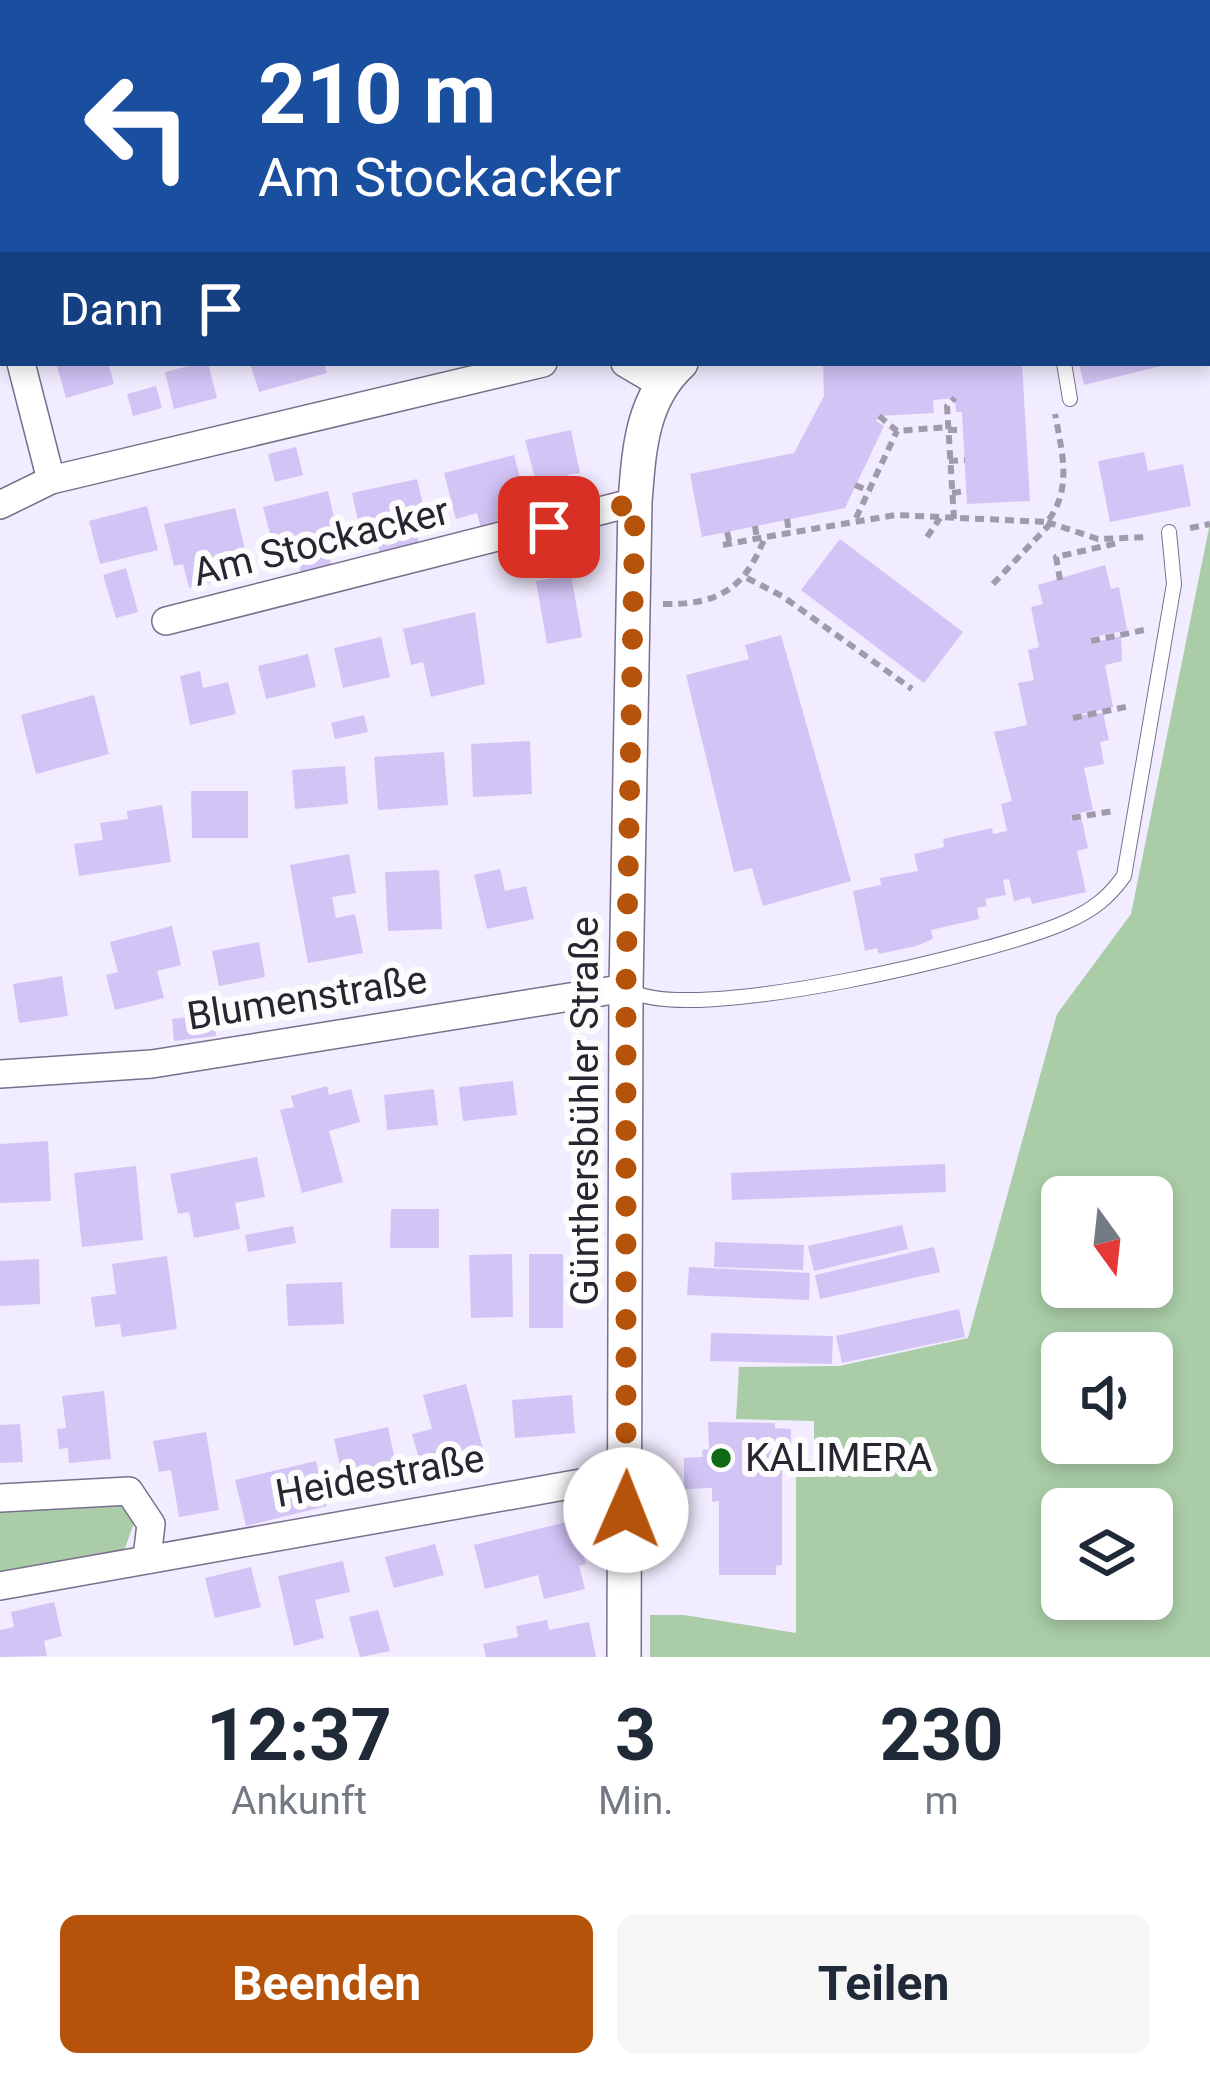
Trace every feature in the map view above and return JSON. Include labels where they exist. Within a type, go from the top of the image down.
[{"type":"street","points":[[22,366],[51,480]]},
{"type":"street","points":[[0,506],[51,480],[530,366]]},
{"type":"street","points":[[639,366],[670,373]]},
{"type":"street","name":"Günthersbühler Straße","points":[[624,1657],[626,988],[635,502],[640,437],[670,373]]},
{"type":"street","name":"Am Stockacker","points":[[166,621],[635,502]]},
{"type":"street","name":"Blumenstraße","points":[[0,1074],[152,1064],[626,988]]},
{"type":"street","name":"Heidestraße","points":[[0,1586],[626,1475]]},
{"type":"street","points":[[0,1498],[129,1491],[151,1524],[147,1558]]},
{"type":"lane","points":[[1064,366],[1070,399]]},
{"type":"lane","points":[[626,988],[662,1003],[824,985],[987,951],[1068,922],[1106,900],[1124,876],[1174,584],[1169,532]]},
{"type":"path","points":[[954,519],[947,406],[956,398]]},
{"type":"path","points":[[993,584],[1057,510],[1066,471],[1054,406]]},
{"type":"path","points":[[879,416],[897,431],[963,430]]},
{"type":"path","points":[[856,518],[897,431]]},
{"type":"path","points":[[950,461],[964,460]]},
{"type":"path","points":[[855,485],[869,491]]},
{"type":"path","points":[[952,493],[967,491]]},
{"type":"path","points":[[727,532],[726,544],[856,518],[940,518],[1049,523],[1098,539],[1133,540]]},
{"type":"path","points":[[927,537],[940,518]]},
{"type":"path","points":[[787,519],[789,532]]},
{"type":"path","points":[[1060,580],[1056,557],[1210,524]]},
{"type":"path","points":[[634,603],[679,604],[722,595],[747,578],[761,538],[755,526]]},
{"type":"path","points":[[747,578],[782,596],[912,689]]},
{"type":"path","points":[[1090,641],[1166,626]]},
{"type":"path","points":[[1073,718],[1151,702]]},
{"type":"path","points":[[1072,818],[1134,807]]},
{"type":"green space","points":[[1210,523],[1210,1657],[650,1657],[650,1615],[684,1615],[796,1633],[796,1476],[814,1474],[814,1421],[736,1419],[739,1367],[839,1366],[968,1338],[1057,1014],[1131,914]]},
{"type":"green space","points":[[114,1499],[135,1520],[124,1551],[0,1572],[0,1510]]},
{"type":"building","points":[[57,366],[109,366],[114,384],[66,398]]},
{"type":"building","points":[[209,366],[217,398],[174,409],[165,372]]},
{"type":"building","points":[[251,366],[325,366],[327,373],[259,392]]},
{"type":"building","points":[[823,366],[1022,366],[1030,501],[967,504],[962,412],[956,412],[955,398],[933,400],[934,413],[879,416],[876,421],[884,426],[845,508],[702,537],[690,474],[794,453],[824,396]]},
{"type":"building","points":[[1080,366],[1161,366],[1084,385]]},
{"type":"building","points":[[156,386],[162,408],[133,416],[127,394]]},
{"type":"building","points":[[571,430],[580,473],[568,475],[574,502],[543,508],[525,440]]},
{"type":"building","points":[[296,447],[303,475],[275,482],[268,454]]},
{"type":"building","points":[[1144,452],[1148,471],[1183,464],[1191,506],[1110,522],[1098,461]]},
{"type":"building","points":[[514,455],[526,501],[511,504],[517,528],[483,537],[477,513],[456,519],[444,473]]},
{"type":"building","points":[[417,479],[429,530],[417,532],[420,550],[381,559],[377,541],[363,544],[352,493]]},
{"type":"building","points":[[328,491],[337,531],[323,534],[332,568],[302,576],[293,540],[273,545],[263,507]]},
{"type":"building","points":[[147,506],[158,550],[100,564],[89,521]]},
{"type":"building","points":[[235,508],[245,549],[225,554],[230,578],[189,588],[183,564],[174,566],[164,524]]},
{"type":"building","points":[[840,539],[963,632],[924,683],[801,590]]},
{"type":"building","points":[[1105,565],[1111,589],[1119,587],[1127,630],[1090,638],[1091,643],[1121,636],[1122,661],[1105,665],[1113,707],[1073,716],[1103,713],[1109,740],[1100,742],[1104,764],[1084,768],[1093,810],[1071,815],[1072,821],[1082,820],[1088,848],[1077,851],[1086,892],[1032,904],[1030,897],[1014,901],[1009,879],[1003,880],[1006,895],[985,899],[987,906],[977,908],[979,919],[931,930],[933,939],[916,946],[879,954],[877,948],[865,951],[853,891],[881,885],[880,878],[918,871],[914,854],[944,847],[943,839],[992,828],[993,834],[1007,831],[1001,804],[1012,801],[994,732],[1027,725],[1018,683],[1034,680],[1028,650],[1039,647],[1031,607],[1043,604],[1038,585]]},
{"type":"building","points":[[126,568],[138,612],[116,618],[103,575]]},
{"type":"building","points":[[571,575],[582,637],[547,644],[536,581]]},
{"type":"building","points":[[475,612],[485,684],[431,697],[423,662],[411,665],[403,629]]},
{"type":"building","points":[[781,635],[851,881],[763,906],[752,868],[734,872],[686,675],[749,659],[745,645]]},
{"type":"building","points":[[381,637],[390,677],[343,688],[334,648]]},
{"type":"building","points":[[308,654],[316,687],[266,699],[258,666]]},
{"type":"building","points":[[200,671],[203,688],[228,682],[236,714],[190,725],[180,676]]},
{"type":"building","points":[[94,695],[109,754],[36,774],[21,715]]},
{"type":"building","points":[[364,715],[368,732],[335,739],[331,723]]},
{"type":"building","points":[[530,741],[532,794],[473,797],[471,744]]},
{"type":"building","points":[[444,752],[448,805],[378,810],[374,757]]},
{"type":"building","points":[[345,766],[348,804],[295,809],[292,770]]},
{"type":"building","points":[[191,791],[248,791],[248,838],[192,838]]},
{"type":"building","points":[[162,805],[171,862],[79,876],[74,844],[103,840],[100,823],[128,819],[127,811]]},
{"type":"building","points":[[349,854],[356,893],[332,897],[336,918],[355,914],[363,953],[308,963],[290,865]]},
{"type":"building","points":[[500,869],[505,891],[526,886],[534,919],[487,929],[474,875]]},
{"type":"building","points":[[439,870],[442,929],[388,931],[385,872]]},
{"type":"building","points":[[172,926],[181,965],[157,971],[164,998],[115,1010],[106,975],[118,972],[110,942]]},
{"type":"building","points":[[259,942],[265,977],[219,986],[212,951]]},
{"type":"building","points":[[62,976],[68,1016],[19,1023],[13,984]]},
{"type":"building","points":[[214,1014],[216,1036],[174,1041],[172,1019]]},
{"type":"building","points":[[513,1081],[517,1115],[463,1121],[459,1087]]},
{"type":"building","points":[[327,1086],[329,1095],[351,1089],[360,1122],[329,1131],[343,1182],[302,1193],[280,1110],[294,1107],[291,1096]]},
{"type":"building","points":[[434,1089],[438,1125],[387,1130],[384,1095]]},
{"type":"building","points":[[48,1141],[51,1201],[0,1203],[0,1144]]},
{"type":"building","points":[[257,1157],[265,1197],[235,1203],[240,1229],[194,1238],[189,1212],[178,1214],[170,1174]]},
{"type":"building","points":[[945,1164],[946,1192],[732,1200],[731,1173]]},
{"type":"building","points":[[136,1166],[143,1240],[82,1247],[74,1173]]},
{"type":"building","points":[[391,1209],[439,1209],[439,1248],[390,1248]]},
{"type":"building","points":[[902,1225],[908,1249],[814,1271],[808,1246]]},
{"type":"building","points":[[293,1226],[296,1243],[248,1252],[245,1235]]},
{"type":"building","points":[[715,1242],[804,1245],[803,1270],[714,1267]]},
{"type":"building","points":[[934,1247],[940,1272],[820,1299],[815,1275]]},
{"type":"building","points":[[512,1254],[513,1317],[471,1318],[469,1255]]},
{"type":"building","points":[[529,1254],[563,1254],[563,1328],[529,1328]]},
{"type":"building","points":[[167,1256],[177,1329],[122,1337],[120,1324],[95,1327],[91,1297],[116,1294],[112,1264]]},
{"type":"building","points":[[39,1259],[40,1304],[0,1306],[0,1261]]},
{"type":"building","points":[[689,1267],[810,1273],[809,1300],[687,1295]]},
{"type":"building","points":[[342,1282],[344,1324],[288,1326],[286,1284]]},
{"type":"building","points":[[959,1309],[965,1337],[842,1363],[836,1336]]},
{"type":"building","points":[[711,1333],[833,1336],[832,1364],[710,1361]]},
{"type":"building","points":[[466,1384],[483,1449],[421,1466],[412,1434],[432,1429],[423,1395]]},
{"type":"building","points":[[104,1391],[111,1459],[69,1463],[68,1448],[59,1449],[57,1429],[66,1428],[62,1396]]},
{"type":"building","points":[[572,1395],[575,1433],[515,1438],[512,1400]]},
{"type":"building","points":[[708,1422],[775,1423],[775,1428],[791,1429],[790,1467],[782,1468],[782,1565],[776,1566],[776,1575],[719,1575],[719,1501],[712,1502],[712,1488],[684,1489],[684,1458],[703,1457],[702,1450],[709,1449]]},
{"type":"building","points":[[20,1424],[23,1462],[0,1463],[0,1425]]},
{"type":"building","points":[[388,1427],[397,1469],[343,1480],[334,1439]]},
{"type":"building","points":[[206,1432],[219,1510],[179,1517],[171,1470],[159,1472],[153,1441]]},
{"type":"building","points":[[316,1461],[327,1506],[246,1526],[235,1480]]},
{"type":"building","points":[[574,1520],[586,1564],[579,1566],[585,1589],[544,1599],[538,1575],[485,1589],[474,1545]]},
{"type":"building","points":[[435,1544],[444,1575],[394,1588],[385,1557]]},
{"type":"building","points":[[343,1561],[350,1592],[315,1600],[324,1638],[294,1646],[278,1576]]},
{"type":"building","points":[[251,1567],[261,1607],[215,1618],[205,1578]]},
{"type":"building","points":[[54,1602],[62,1636],[44,1641],[47,1656],[0,1657],[0,1630],[14,1627],[11,1612]]},
{"type":"building","points":[[378,1610],[390,1651],[360,1657],[349,1617]]},
{"type":"building","points":[[547,1620],[549,1630],[589,1622],[596,1657],[486,1657],[483,1644],[518,1637],[516,1626]]},
{"type":"place","name":"KALIMERA","points":[[721,1458]]},
{"type":"route","points":[[549,527],[635,502],[626,988],[626,1510]]}]
